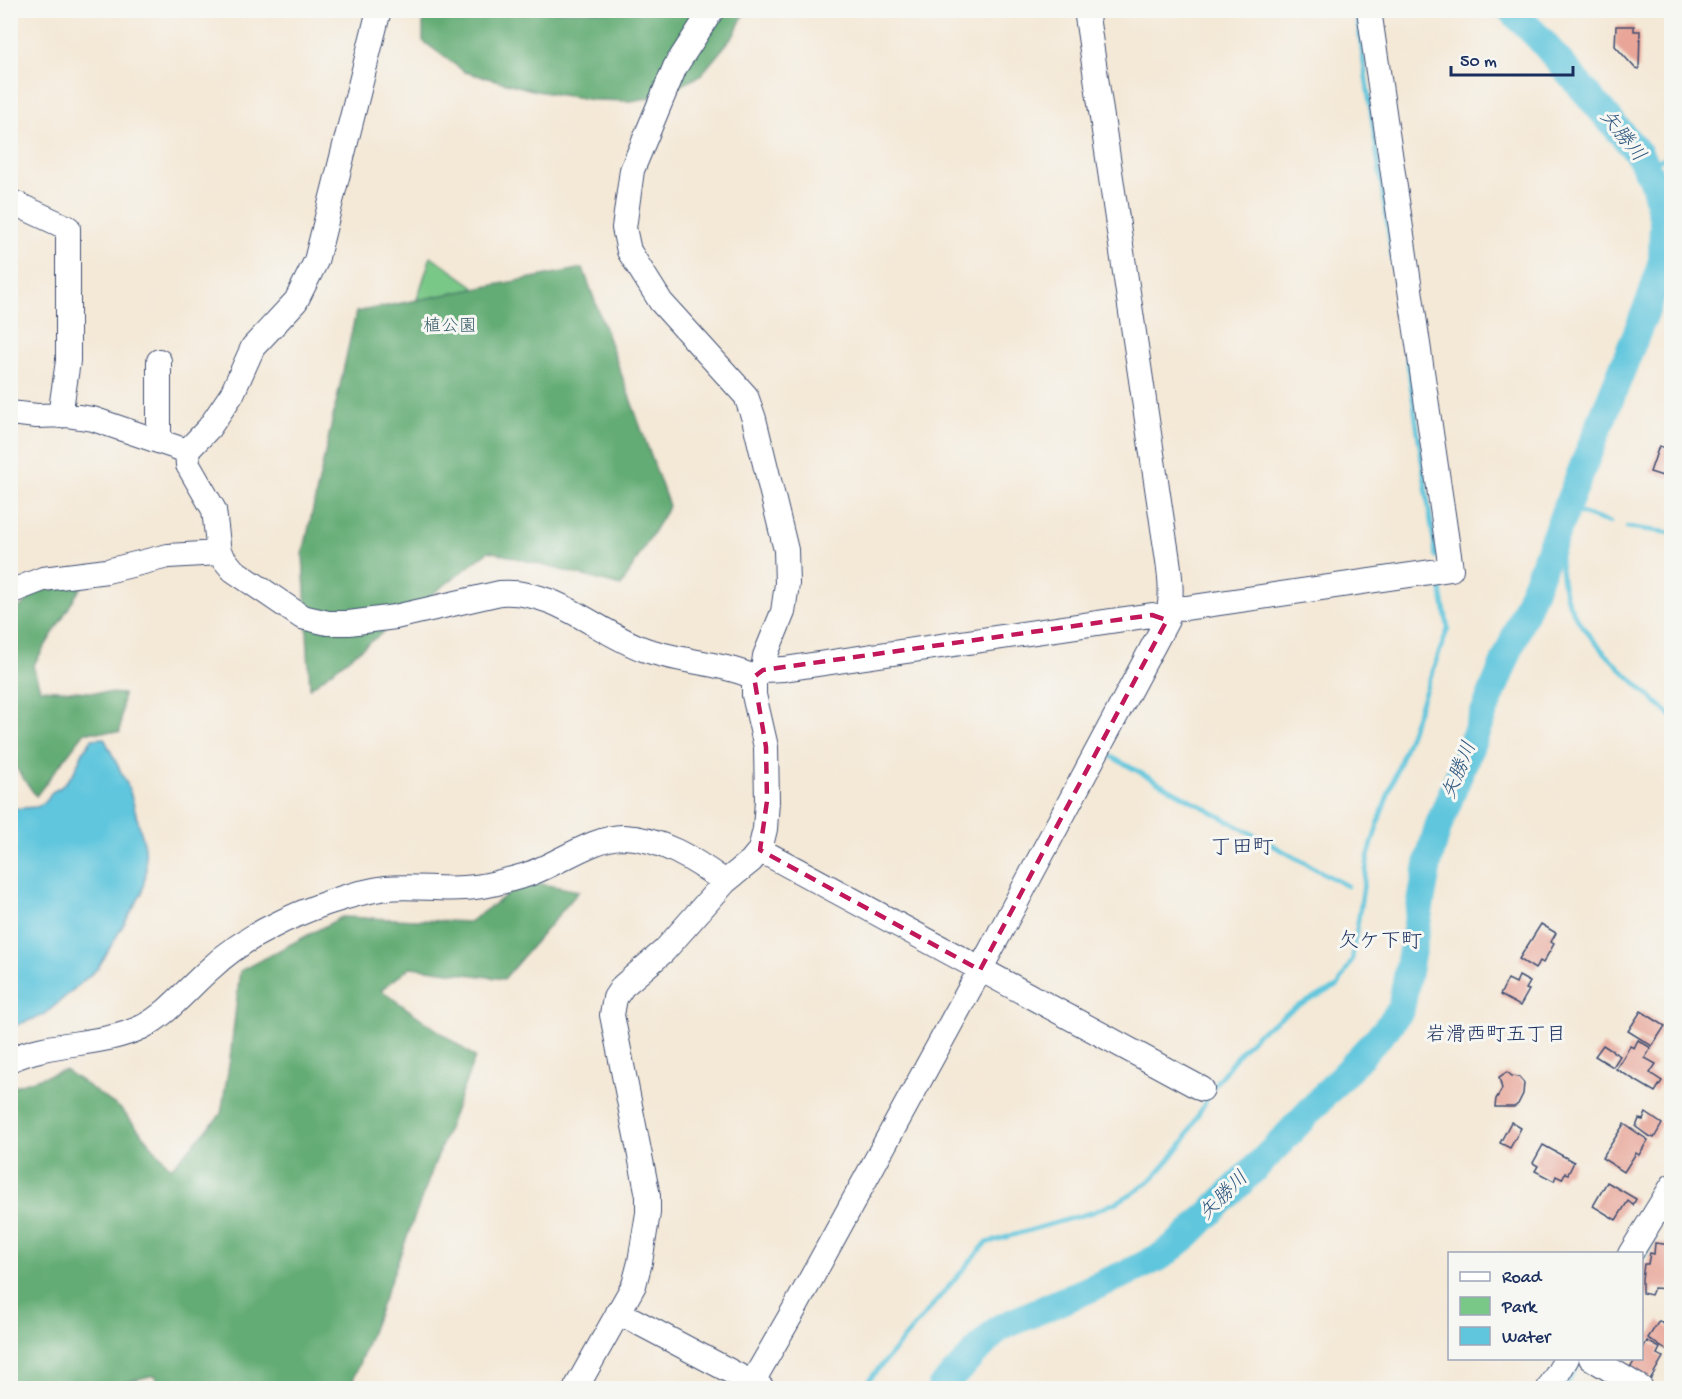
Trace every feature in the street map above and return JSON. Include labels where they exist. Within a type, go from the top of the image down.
[{"type":"street","points":[[379,10],[316,261],[296,301],[254,347],[232,394],[208,428],[187,451],[188,465],[214,510],[219,554],[233,570],[302,617],[349,623],[395,617],[500,593],[516,592],[551,601],[641,648],[759,673],[1451,569],[1369,10]]},
{"type":"street","points":[[576,1389],[634,1285],[648,1213],[648,1196],[612,1015],[615,998],[623,986],[664,951],[724,882],[751,861],[760,850],[767,801],[766,747],[754,695],[759,673],[783,612],[787,584],[786,550],[754,419],[746,396],[656,293],[629,251],[624,228],[632,170],[640,148],[675,67],[712,10]]},
{"type":"street","points":[[618,1312],[754,1387],[1169,613],[1170,583],[1162,521],[1086,10]]},
{"type":"street","points":[[10,201],[68,228],[68,361],[60,416]]},
{"type":"street","points":[[159,361],[159,441]]},
{"type":"street","points":[[10,413],[93,419],[187,451]]},
{"type":"street","points":[[10,592],[43,579],[107,571],[168,556],[219,554]]},
{"type":"street","points":[[10,1060],[52,1047],[122,1036],[144,1025],[162,1012],[212,966],[244,942],[274,925],[359,893],[389,888],[463,888],[488,885],[528,874],[598,843],[620,837],[644,839],[667,847],[704,867],[724,882]]},
{"type":"street","points":[[760,850],[1202,1089]]},
{"type":"street","points":[[1631,1252],[1671,1186]]},
{"type":"street","points":[[1549,1389],[1566,1360]]},
{"type":"street","points":[[1594,1360],[1641,1389]]},
{"type":"highlighted area","points":[[1152,615],[1167,620],[1095,754],[980,970],[760,850],[767,801],[766,747],[754,677],[763,670]]},
{"type":"green space","points":[[423,11],[745,11],[734,35],[700,76],[659,96],[631,101],[593,100],[536,91],[465,72],[423,41]]},
{"type":"green space","name":"植公園","points":[[431,256],[472,285],[494,321],[399,355]]},
{"type":"green space","name":"植公園","points":[[583,268],[669,506],[621,586],[489,551],[310,688],[303,554],[356,312]]},
{"type":"green space","points":[[83,584],[33,666],[40,689],[123,694],[120,732],[85,732],[36,796],[11,761],[11,615],[38,591]]},
{"type":"green space","points":[[526,881],[579,891],[504,979],[411,967],[381,990],[475,1057],[350,1388],[161,1388],[155,1375],[100,1388],[11,1388],[11,1087],[65,1070],[121,1109],[171,1168],[221,1114],[240,971],[342,917],[469,922]]},
{"type":"water","points":[[104,738],[129,788],[145,847],[146,871],[142,893],[98,968],[44,1015],[11,1027],[11,809],[37,807],[48,799],[52,792],[61,787],[73,774],[92,739]]},
{"type":"building","points":[[1616,26],[1634,26],[1634,31],[1640,31],[1639,69],[1635,68],[1615,46]]},
{"type":"building","points":[[1659,446],[1672,450],[1672,479],[1650,472]]},
{"type":"building","points":[[1541,924],[1556,933],[1551,942],[1554,944],[1543,963],[1540,961],[1535,969],[1519,959]]},
{"type":"building","points":[[1519,976],[1530,982],[1526,989],[1529,990],[1520,1006],[1500,995],[1508,979],[1516,983]]},
{"type":"building","points":[[1641,1011],[1665,1026],[1652,1046],[1628,1031]]},
{"type":"building","points":[[1638,1040],[1651,1048],[1645,1058],[1656,1064],[1650,1073],[1662,1081],[1655,1092],[1616,1069],[1630,1046],[1634,1048]]},
{"type":"building","points":[[1603,1045],[1620,1056],[1613,1067],[1595,1056]]},
{"type":"building","points":[[1507,1072],[1519,1077],[1524,1083],[1523,1094],[1514,1107],[1495,1107],[1496,1099],[1502,1089],[1499,1077]]},
{"type":"building","points":[[1646,1113],[1662,1124],[1654,1138],[1636,1127],[1639,1119],[1643,1120]]},
{"type":"building","points":[[1511,1122],[1521,1128],[1510,1148],[1500,1143]]},
{"type":"building","points":[[1624,1124],[1648,1140],[1624,1172],[1602,1158]]},
{"type":"building","points":[[1543,1145],[1574,1162],[1568,1174],[1565,1173],[1562,1179],[1556,1176],[1554,1181],[1535,1171],[1538,1166],[1533,1163]]},
{"type":"building","points":[[1607,1182],[1636,1199],[1633,1205],[1628,1201],[1616,1220],[1593,1206]]},
{"type":"building","points":[[1655,1243],[1672,1245],[1672,1280],[1668,1289],[1654,1288],[1651,1295],[1643,1293],[1643,1272],[1644,1264],[1648,1264],[1650,1253],[1654,1254]]},
{"type":"building","points":[[1659,1321],[1672,1329],[1672,1341],[1666,1350],[1648,1338]]},
{"type":"building","points":[[1647,1341],[1660,1348],[1657,1354],[1663,1357],[1648,1383],[1628,1372],[1635,1360],[1643,1360],[1643,1348]]},
{"type":"waterway","points":[[1356,10],[1436,557]]},
{"type":"waterway","name":"矢勝川","points":[[941,1388],[999,1328],[1136,1269],[1163,1255],[1188,1235],[1278,1145],[1386,1029],[1401,1009],[1429,859],[1438,827],[1652,295],[1662,260],[1663,221],[1655,185],[1639,154],[1539,38],[1511,10]]},
{"type":"waterway","points":[[1645,166],[1662,159]]},
{"type":"waterway","points":[[1566,508],[1610,523]]},
{"type":"waterway","points":[[1562,518],[1560,547],[1562,576],[1566,596],[1573,612],[1612,660],[1672,717]]},
{"type":"waterway","points":[[1627,527],[1672,533]]},
{"type":"waterway","points":[[862,1388],[986,1243],[1093,1212],[1138,1190],[1155,1176],[1184,1141],[1215,1084],[1257,1034],[1296,1007],[1338,986],[1352,960],[1368,857],[1380,817],[1448,628],[1440,584]]},
{"type":"waterway","points":[[1112,757],[1347,886]]},
{"type":"waterway","points":[[1672,854],[1672,860]]},
{"type":"waterway","points":[[1643,1257],[1654,1238]]},
{"type":"waterway","points":[[1564,1388],[1580,1362]]},
{"type":"district","name":"丁田町","points":[[1242,849]]},
{"type":"district","name":"欠ケ下町","points":[[1380,943]]},
{"type":"district","name":"岩滑西町五丁目","points":[[1496,1036]]}]
